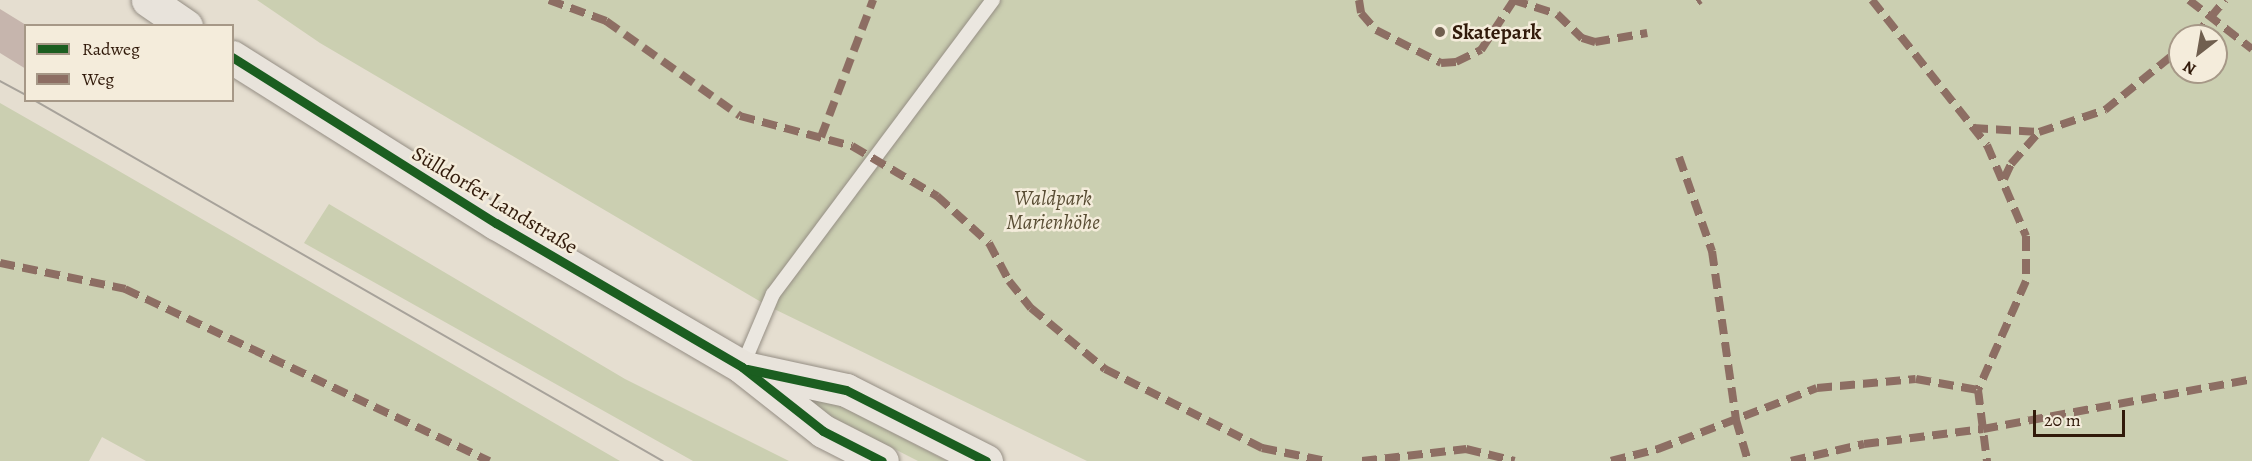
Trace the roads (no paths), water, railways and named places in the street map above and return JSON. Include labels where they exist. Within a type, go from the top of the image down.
[{"type":"main road","points":[[148,0],[183,24]]},
{"type":"main road","name":"Sülldorfer Landstraße","points":[[234,58],[496,223],[742,368],[823,431],[882,461]]},
{"type":"main road","name":"Sülldorfer Landstraße","points":[[742,368],[846,390],[986,461]]},
{"type":"lane","points":[[742,368],[773,294],[993,0]]},
{"type":"tram line","points":[[0,81],[24,94]]},
{"type":"tram line","points":[[37,102],[663,461]]},
{"type":"place","name":"Skatepark","points":[[1440,32]]},
{"type":"park label","name":"Waldpark Marienhöhe","points":[[1053,210]]}]
